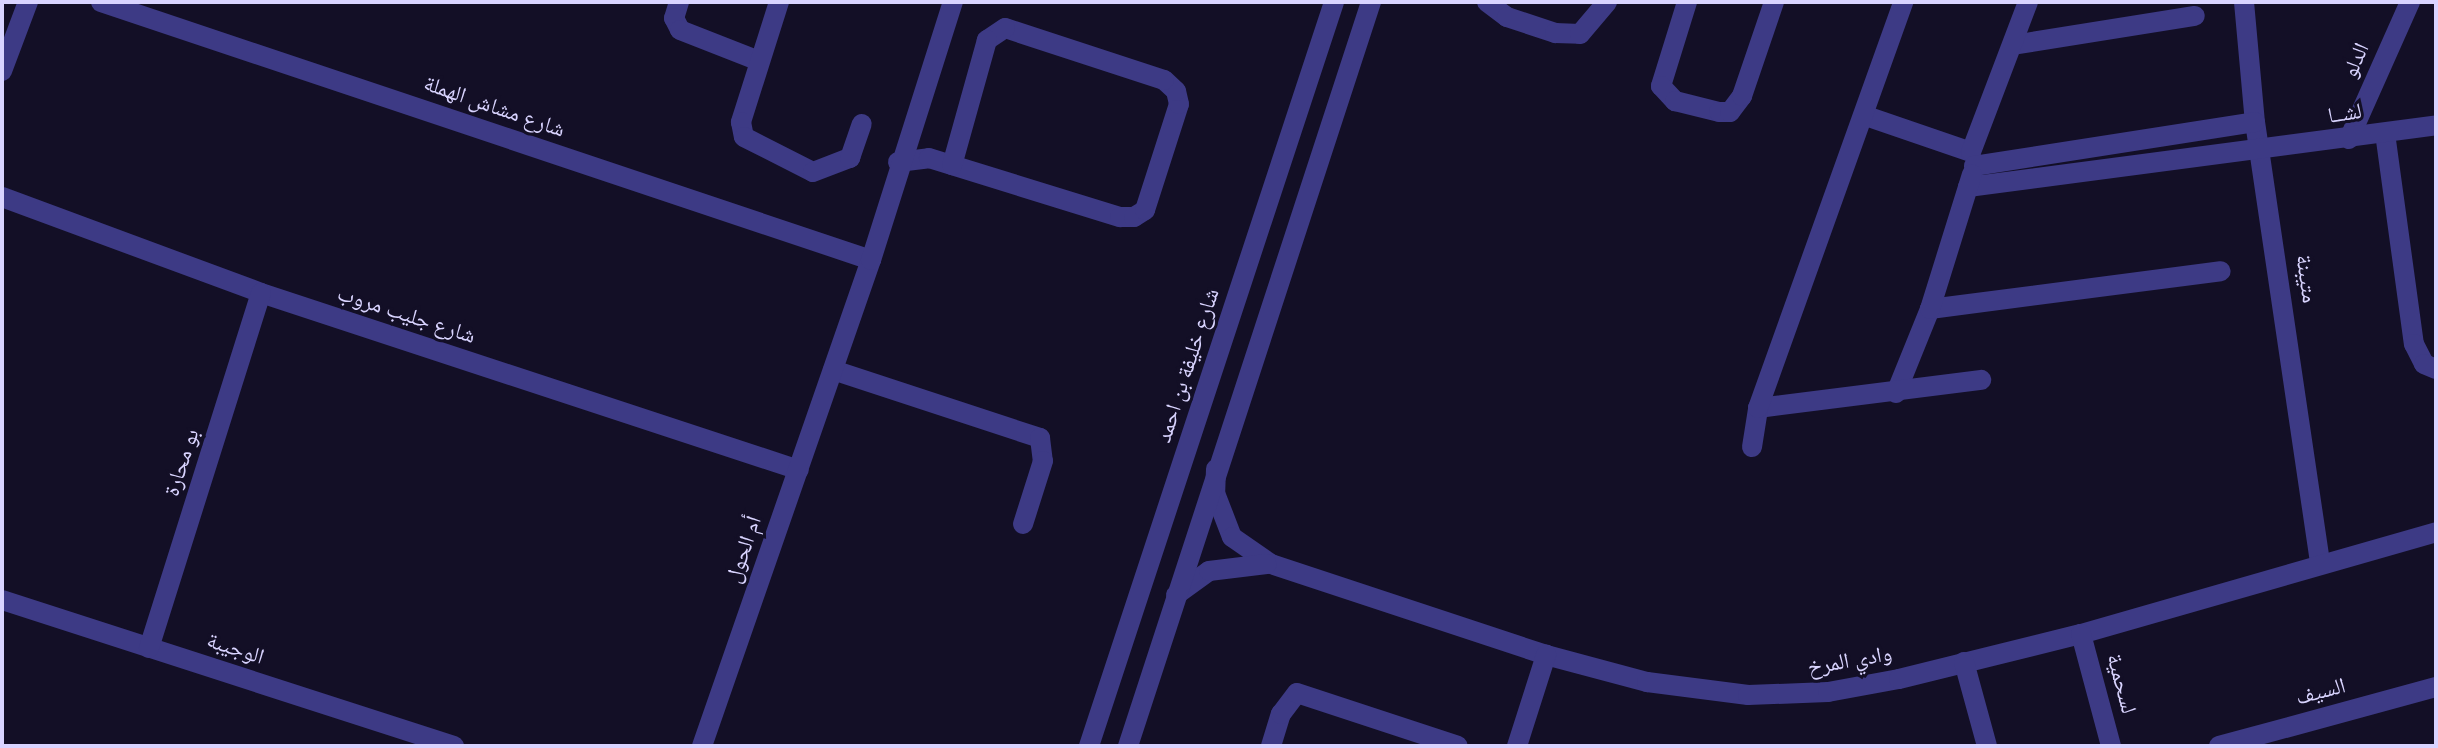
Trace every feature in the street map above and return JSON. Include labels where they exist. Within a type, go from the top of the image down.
[{"type":"street","points":[[2,71],[28,2]]},
{"type":"street","name":"شارع مشاش الهملة","points":[[101,2],[871,260]]},
{"type":"street","points":[[679,2],[674,18],[680,30],[759,61]]},
{"type":"street","points":[[779,2],[741,122],[744,137],[766,153],[813,172],[831,170],[850,158],[862,124]]},
{"type":"street","name":"أم الحول","points":[[702,746],[871,260],[898,162],[953,2]]},
{"type":"street","name":"شارع خليفة بن احمد","points":[[1089,746],[1334,2]]},
{"type":"street","points":[[1128,746],[1371,2]]},
{"type":"street","points":[[1487,2],[1519,21],[1555,33],[1580,34],[1607,2]]},
{"type":"street","points":[[1687,2],[1661,86],[1675,101],[1730,112],[1742,96],[1774,2]]},
{"type":"street","points":[[1752,447],[1758,408],[1866,116],[1903,2]]},
{"type":"street","points":[[1896,393],[1930,309],[1968,187],[1972,159],[2028,2]]},
{"type":"street","name":"متيبنة","points":[[2244,2],[2255,122],[2262,145],[2320,563]]},
{"type":"street","name":"الدلو","points":[[2349,139],[2410,2]]},
{"type":"street","points":[[2013,45],[2195,16]]},
{"type":"street","points":[[898,162],[929,158],[952,165],[1134,217],[1145,210],[1179,104],[1176,91],[1164,80],[1005,28],[987,40],[952,165]]},
{"type":"street","points":[[1866,116],[1972,159],[2255,122]]},
{"type":"street","name":"لشــا","points":[[1968,187],[2262,145],[2349,139],[2436,125]]},
{"type":"street","points":[[2385,133],[2414,344],[2424,364],[2436,369]]},
{"type":"street","name":"شارع جليب مروب","points":[[2,197],[261,293],[799,470]]},
{"type":"street","points":[[1930,309],[2221,271]]},
{"type":"street","name":"بو محارة","points":[[149,648],[261,293]]},
{"type":"street","points":[[833,370],[1040,438],[1043,461],[1023,524]]},
{"type":"street","points":[[1758,408],[1981,380]]},
{"type":"street","name":"وادي المرخ","points":[[1216,469],[1215,493],[1232,537],[1271,564],[1546,655],[1689,690],[1761,696],[1851,689],[2081,634],[2436,532]]},
{"type":"street","name":"وادي المرخ","points":[[1176,596],[1209,571],[1271,564]]},
{"type":"street","name":"الوجيبة","points":[[2,600],[454,746]]},
{"type":"street","name":"لسحمية","points":[[2081,634],[2111,746]]},
{"type":"street","points":[[1517,746],[1546,655]]},
{"type":"street","points":[[1964,662],[1987,746]]},
{"type":"street","name":"السيف","points":[[2219,746],[2245,743],[2436,687]]},
{"type":"street","points":[[1271,746],[1281,714],[1297,693],[1458,746]]}]
